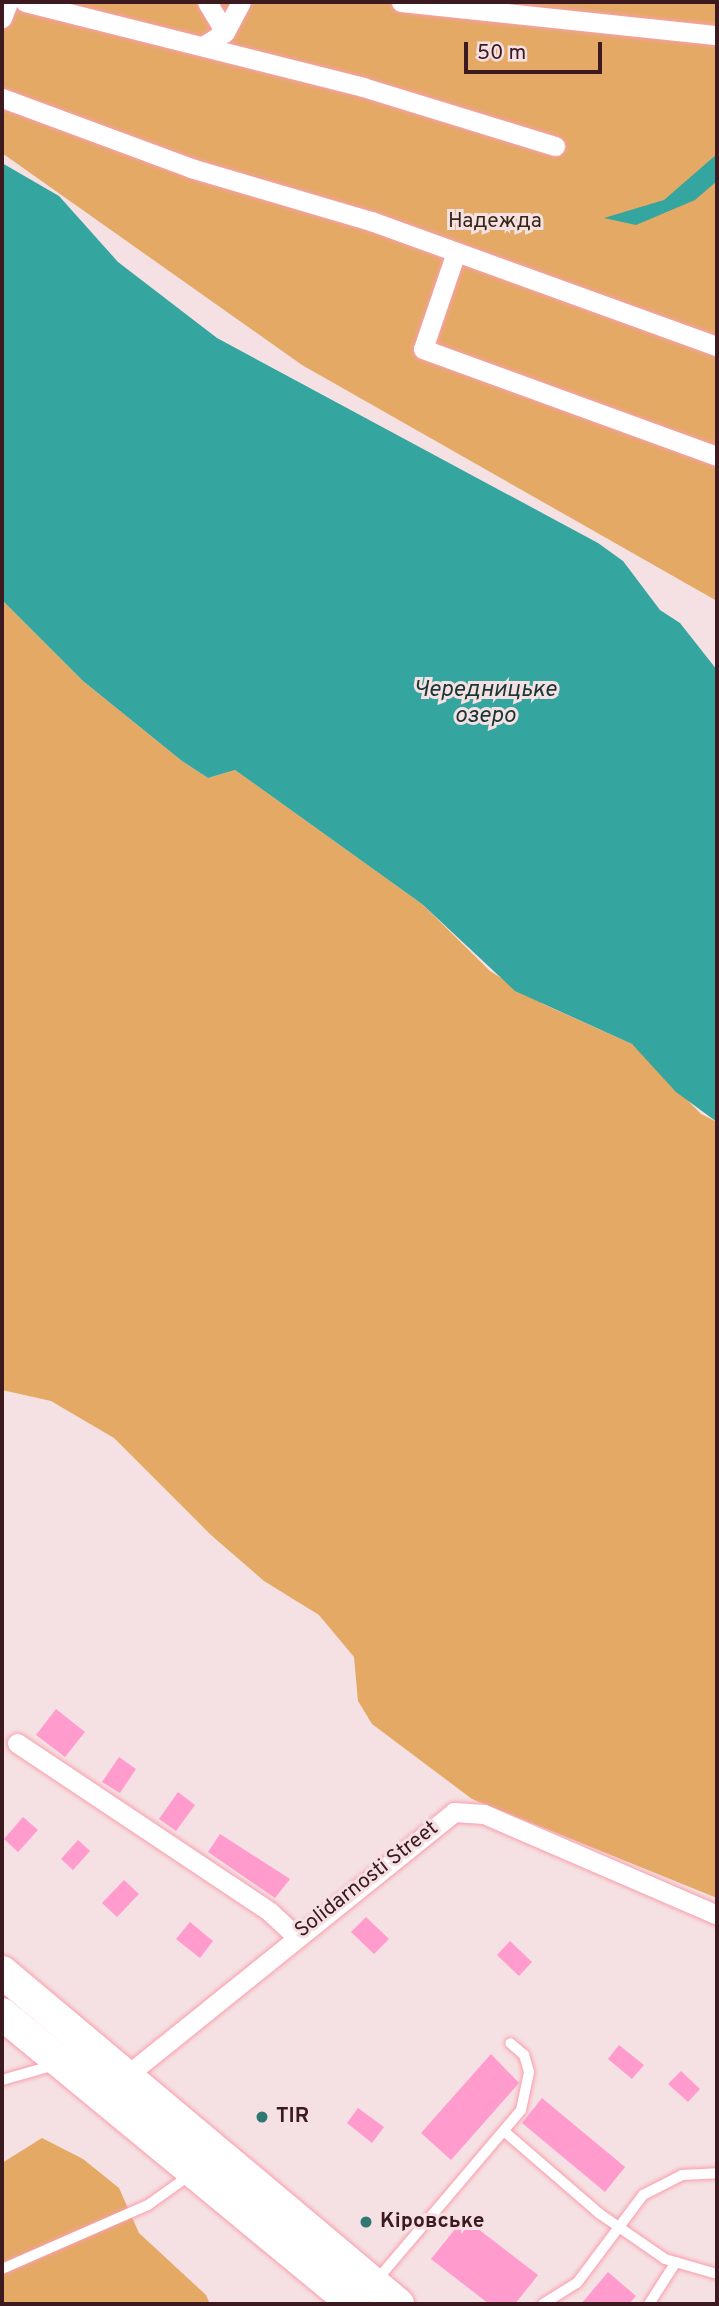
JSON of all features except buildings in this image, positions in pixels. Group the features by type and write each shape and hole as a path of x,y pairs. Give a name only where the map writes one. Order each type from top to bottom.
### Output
{"main road":[{"path":"2,1972 126,2076 363,2294"},
{"path":"2,2014 193,2173 363,2294 398,2304"}],"street":[{"path":"2,18 8,2"},
{"path":"25,2 206,44 555,146"},
{"path":"207,2 225,32"},
{"path":"206,44 225,32 241,2"},
{"path":"401,2 717,35"},
{"path":"2,98 191,168 370,220 717,346"},
{"path":"456,252 423,349 717,456"},
{"path":"17,1743 270,1912 296,1936"},
{"name":"Solidarnosti Street","path":"126,2076 296,1936 347,1902 417,1838 454,1812 468,1810 717,1915"}],"lane":[{"path":"363,2294 505,2132 527,2095 529,2072 524,2055 510,2043"},
{"path":"2,2080 60,2063"},
{"path":"505,2132 620,2228 676,2262 717,2274"},
{"path":"2,2269 148,2205 193,2173"},
{"path":"543,2304 577,2283 643,2195 682,2175 717,2173"},
{"path":"649,2304 676,2262"}],"green space":[{"name":"Надежда","path":"2,2 717,2 717,601 302,365 2,153"},
{"path":"2,600 83,681 182,761 208,778 235,770 422,904 490,971 543,1004 632,1044 701,1114 717,1122 717,1898 472,1799 372,1724 358,1701 354,1657 319,1615 264,1581 211,1535 114,1438 51,1401 2,1390"},
{"path":"42,2138 83,2159 119,2188 139,2233 206,2295 210,2304 2,2304 2,2163"}],"water":[{"path":"717,154 717,181 695,200 636,225 604,218 664,200"},
{"name":"Чередницьке озеро","path":"2,163 59,196 118,262 217,338 598,543 623,561 660,610 680,623 717,670 717,1122 676,1092 632,1044 515,991 422,904 235,770 208,778 182,761 83,681 2,600"}],"place":[{"name":"TIR","path":"262,2117"},
{"name":"Кіровське","path":"366,2222"}]}
